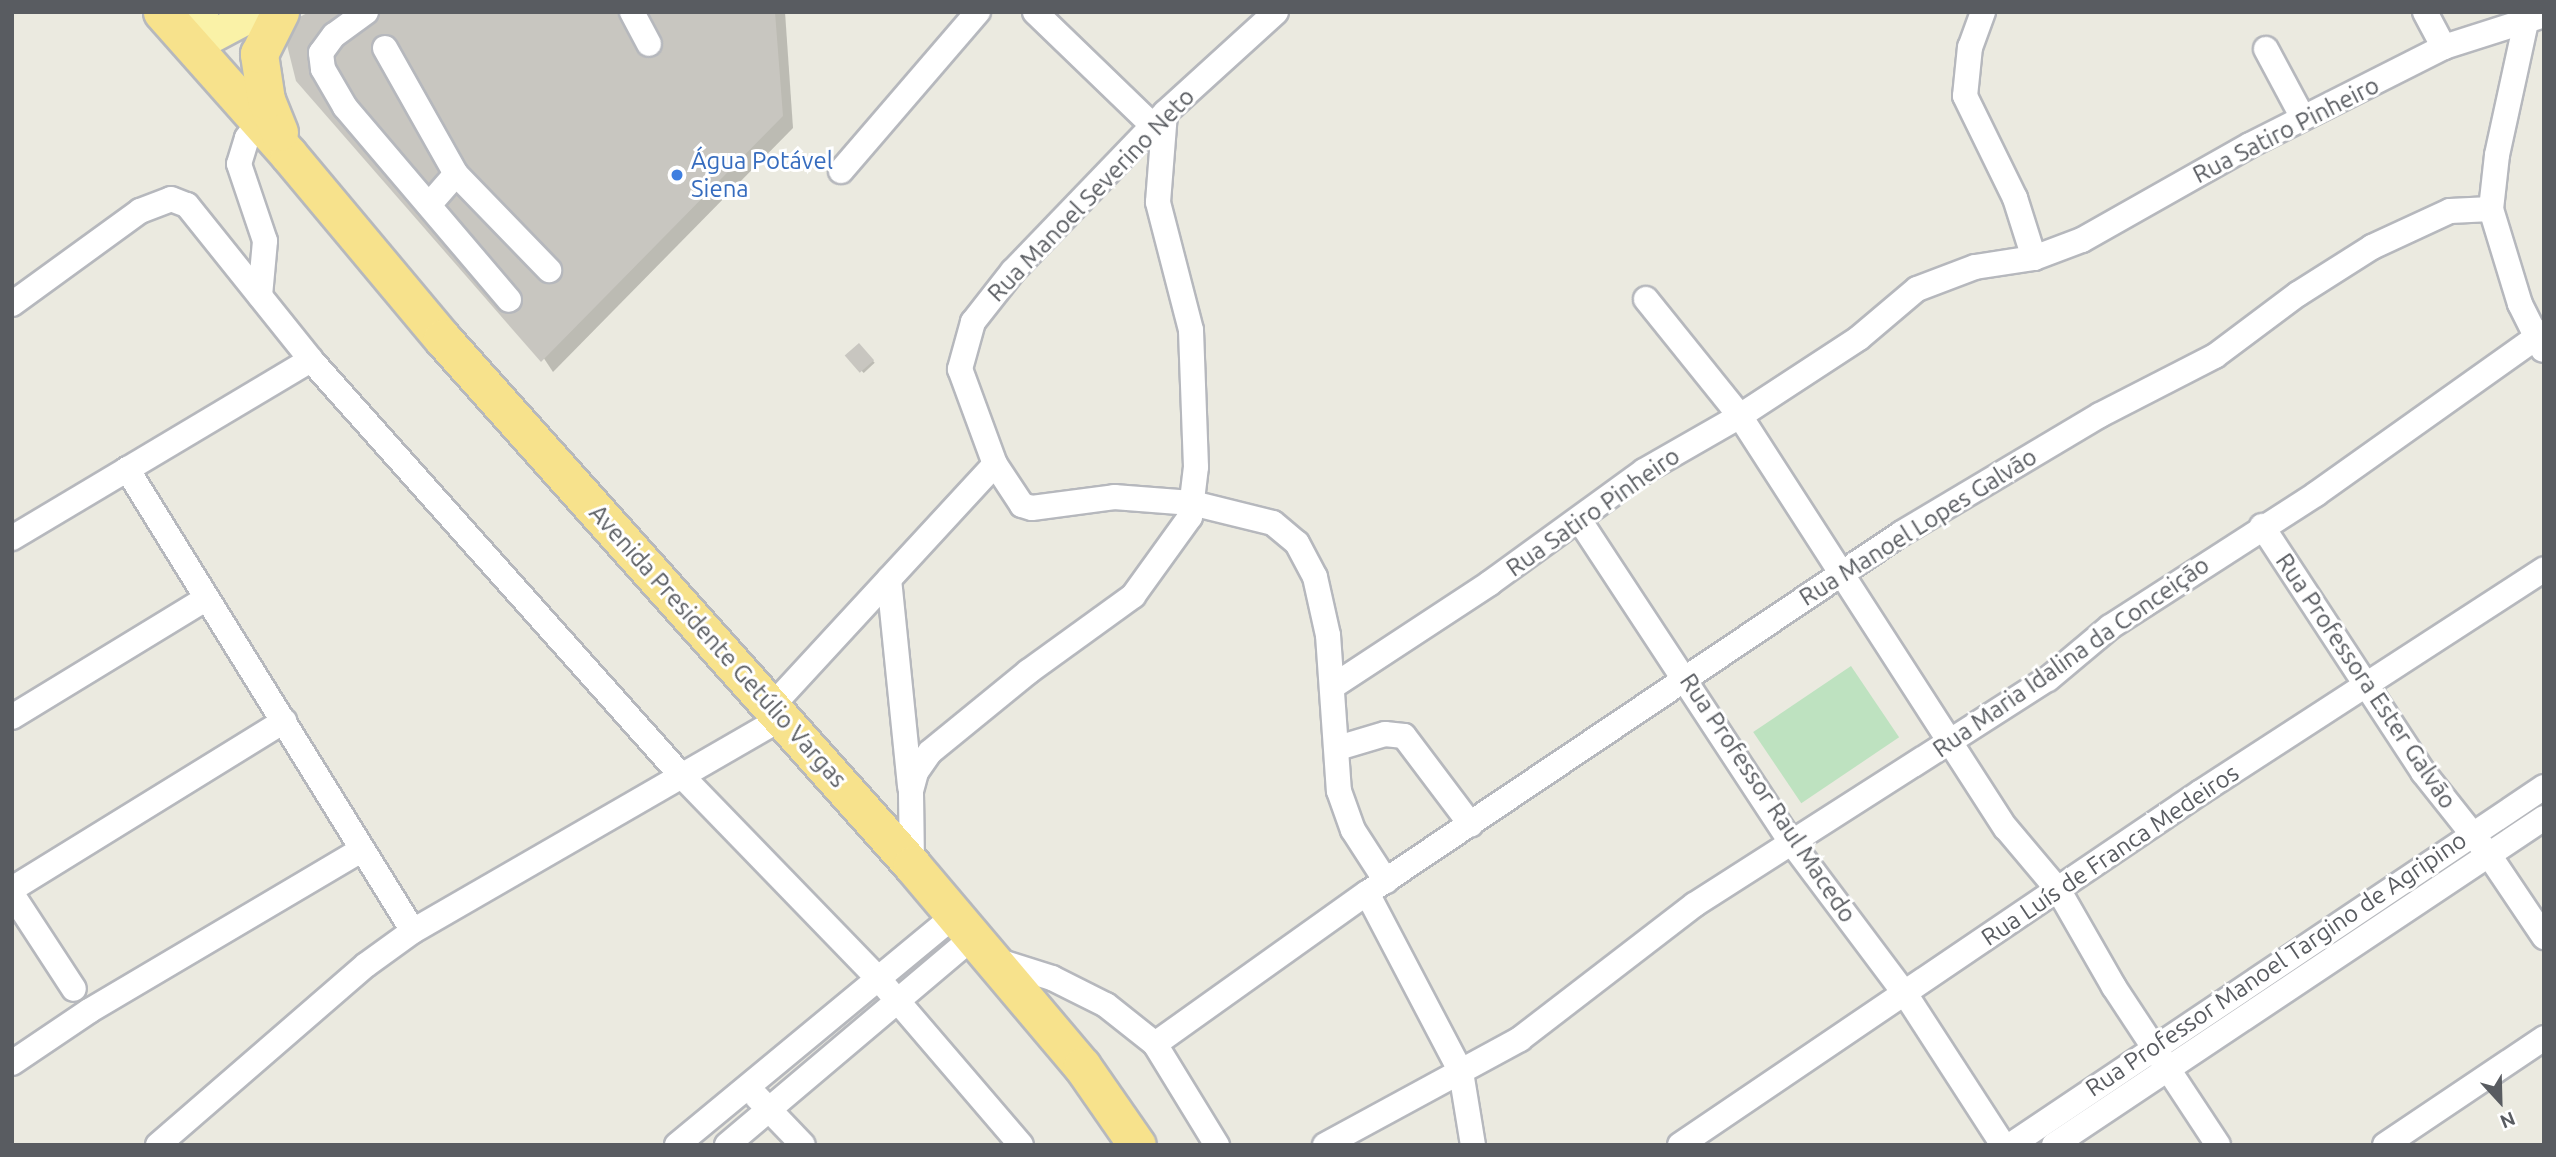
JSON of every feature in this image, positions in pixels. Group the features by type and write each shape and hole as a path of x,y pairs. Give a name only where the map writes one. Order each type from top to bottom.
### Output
{"highway":[{"path":"280,12 262,42 259,68 265,100 289,155"},
{"path":"182,24 289,155"},
{"name":"Avenida Presidente Getúlio Vargas","path":"289,155 442,338 912,864 1082,1066 1137,1145"}],"main road":[{"path":"182,24 258,12"}],"street":[{"path":"366,12 334,35 321,53 323,69 345,107 509,300"},
{"path":"632,12 649,44"},
{"path":"841,171 978,12"},
{"path":"911,791 916,772 954,730 1133,596 1179,534 1192,503 1196,467 1191,330 1157,190 1159,119 1035,12"},
{"path":"1983,12 1970,47 1965,96 2015,198 2034,258"},
{"path":"2425,12 2444,47"},
{"name":"Rua Manoel Severino Neto","path":"1268,15 1159,119 1013,271 967,333 960,369 995,464 1013,495 1032,508 1114,497 1192,503 1273,523 1297,543 1315,577 1335,685 1337,776 1345,810 1376,887 1461,1072 1473,1145"},
{"path":"2530,16 2491,209 2508,270 2541,340"},
{"name":"Rua Satiro Pinheiro","path":"1335,685 1580,521 1644,471 1740,416 1860,338 1917,289 1975,267 2034,258 2082,240 2303,118 2444,47 2530,16"},
{"path":"384,48 456,174 549,270"},
{"path":"2266,49 2303,118"},
{"path":"259,121 247,138 239,164 265,242 260,296"},
{"path":"429,205 456,174"},
{"path":"12,304 140,211 171,199 187,205 311,360 680,774 877,976 1021,1145"},
{"name":"Rua Manoel Lopes Galvão","path":"1155,1044 1376,887 1688,680 1841,573 2056,441 2215,356 2298,293 2372,247 2450,211 2491,209"},
{"path":"1646,299 1740,416 2006,828 2059,891 2114,987 2170,1067 2218,1145"},
{"name":"Rua Maria Idalina da Conceição","path":"1325,1145 1520,1039 1595,977 1791,842 2048,679 2110,627 2262,526 2316,494 2541,340"},
{"path":"12,538 311,360"},
{"path":"158,1145 366,965 413,931 680,774 778,711 889,579 995,464"},
{"path":"127,469 413,931"},
{"name":"Rua Professor Raul Macedo","path":"1580,521 1688,680 1791,842 1906,995 2003,1145"},
{"name":"Rua Professora Ester Galvão","path":"2262,526 2423,772 2488,855 2544,937"},
{"name":"Rua Luís de Franca Medeiros","path":"1680,1145 1759,1088 1906,995 2201,792 2367,687 2544,569"},
{"path":"889,579 911,791 912,864"},
{"path":"12,716 206,598"},
{"path":"74,989 12,891 284,720"},
{"path":"1338,748 1385,734 1404,736 1471,825"},
{"name":"Rua Professor Manoel Targino de Agripino","path":"2011,1145 2471,833 2544,787"},
{"name":"Rua Professor Manoel Targino de Agripino","path":"2054,1145 2544,818"},
{"path":"12,1063 89,1011 361,850"},
{"path":"727,1145 896,999 974,937"},
{"path":"677,1145 877,976 974,937 1084,994 1155,1044 1217,1145"},
{"path":"2385,1145 2544,1038"},
{"path":"747,1086 803,1145"}],"green space":[{"path":"1851,666 1899,737 1801,803 1753,732"}],"building":[{"path":"309,12 775,12 783,116 541,362 296,81 287,45 296,19"},
{"path":"859,343 874,360 860,373 845,355"}],"place":[{"name":"Água Potável Siena","path":"677,175"}]}
